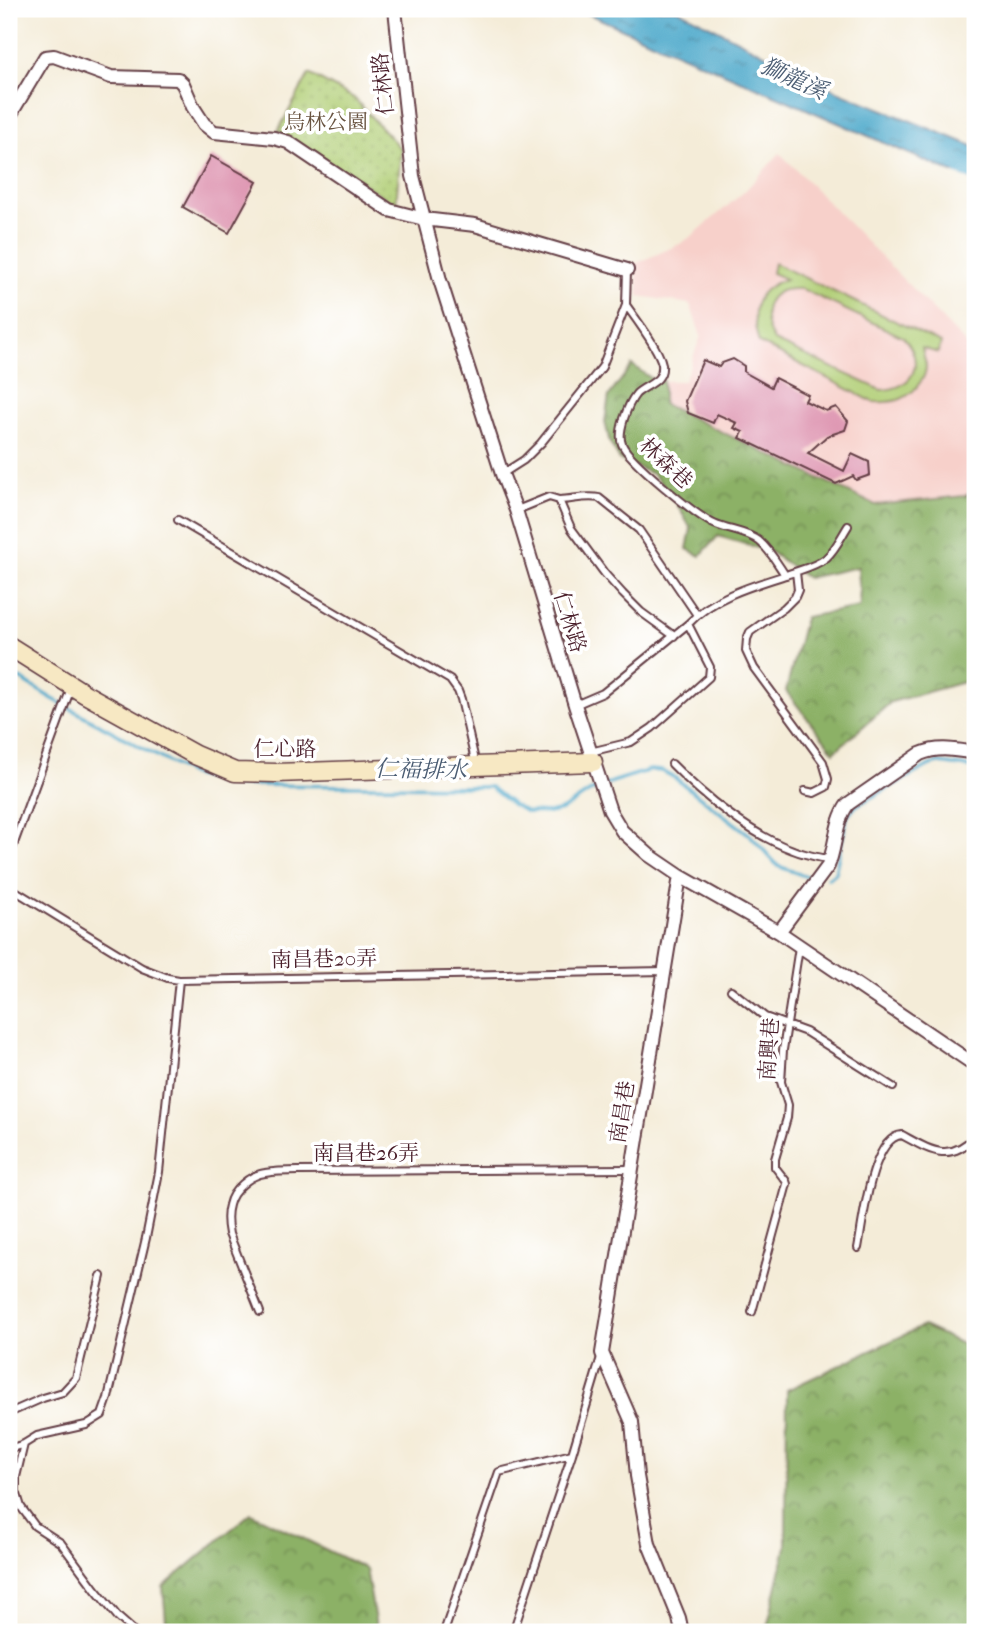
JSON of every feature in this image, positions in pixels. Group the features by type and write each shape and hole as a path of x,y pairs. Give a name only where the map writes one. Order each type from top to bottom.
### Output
{"street":[{"name":"仁林路","path":"395,9 413,176 440,280 516,510 610,811 622,831 649,855 680,876 779,932 975,1066"},
{"path":"9,117 45,57 54,56 111,77 178,79 183,83 204,124 214,132 288,142 389,210 424,219 475,225 627,270"},
{"name":"仁心路","path":"9,646 69,693 235,772 594,764"},
{"path":"779,932 828,866 842,811 848,804 920,754 942,748 975,753"},
{"name":"南昌巷","path":"602,1353 680,876"},
{"path":"602,1353 632,1422 637,1476 649,1544 679,1618 682,1632"}],"lane":[{"path":"502,474 524,460 541,443 602,367 626,304 627,270"},
{"name":"林森巷","path":"626,304 658,354 662,365 656,382 633,397 623,421 620,435 622,445 633,459 694,513 715,525 745,533 758,540 785,575"},
{"path":"516,510 549,497 559,500 599,498 639,530 696,615"},
{"path":"559,500 572,528 605,573 641,612 674,636"},
{"path":"178,520 450,680 461,699 476,766"},
{"path":"575,705 603,693 696,615 736,591 824,560 835,549 848,526"},
{"path":"796,572 798,590 795,597 750,632 746,651 754,668 823,762 828,779 826,787 814,793 805,791"},
{"path":"594,764 652,728 709,677 710,667 688,624"},
{"path":"9,857 69,693"},
{"path":"672,764 715,803 757,832 793,851 831,860"},
{"name":"南昌巷20弄","path":"9,887 142,968 168,978 665,971"},
{"name":"南興巷","path":"752,1312 787,1184 775,1167 775,1159 787,1118 788,1105 781,1082 783,1050 799,947"},
{"path":"9,1449 37,1436 86,1425 102,1415 146,1238 159,1171 179,979"},
{"path":"732,990 765,1017 806,1032 892,1087"},
{"path":"858,1248 872,1172 889,1140 902,1135 931,1151 944,1154 960,1149 975,1136"},
{"name":"南昌巷26弄","path":"260,1312 229,1234 227,1221 229,1203 237,1189 262,1173 632,1169"},
{"path":"9,1413 63,1392 76,1378 102,1276"},
{"name":"南昌巷","path":"513,1632 572,1454 602,1353"},
{"path":"24,1444 16,1477 16,1490 21,1507 35,1527 61,1543 95,1589 135,1632"},
{"path":"444,1632 499,1472 572,1454"}],"shaded area":[{"path":"780,153 975,353 975,491 965,496 875,505 663,404 663,381 684,381 701,336 690,304 639,296 635,264 692,236 744,192"}],"green space":[{"name":"烏林公園","path":"309,74 354,98 401,149 396,204 278,131"},
{"path":"774,263 941,343 938,353 922,348 925,371 912,392 895,401 873,402 759,343 755,321 756,304 766,289 786,279 772,273","holes":["802,289 903,337 914,356 915,364 909,379 902,385 881,390 774,341 766,321 770,300 782,290"]},
{"path":"632,365 655,381 663,381 663,404 875,505 965,496 975,491 975,679 891,702 834,752 786,691 805,617 860,607 858,567 807,578 769,551 718,536 700,556 687,549 691,529 672,495 653,474 620,460 610,443 605,422 609,396"},
{"path":"923,1326 975,1350 975,1632 766,1632 786,1547 787,1390"},
{"path":"251,1513 366,1569 377,1632 167,1632 163,1587"}],"water":[{"name":"獅龍溪","path":"577,9 677,9 837,91 975,147 975,180 944,169"}],"building":[{"path":"211,156 257,182 229,233 183,207"},
{"path":"733,359 744,366 744,372 771,387 775,378 808,395 805,401 826,411 836,407 848,421 845,430 827,436 808,453 844,471 852,454 869,462 870,475 856,480 853,476 836,484 740,438 743,432 734,428 737,423 717,414 713,423 688,413 685,401 703,360 719,367"}],"waterway":[{"name":"獅龍溪","path":"957,173 975,179"},
{"name":"仁福排水","path":"9,672 192,775 238,785 490,787 527,812 549,813 562,810 591,791 612,782 650,770 662,771 750,835 778,866 808,877"},
{"name":"仁福排水","path":"828,878 835,873 847,817 856,806 930,765 939,763 975,768"}]}
